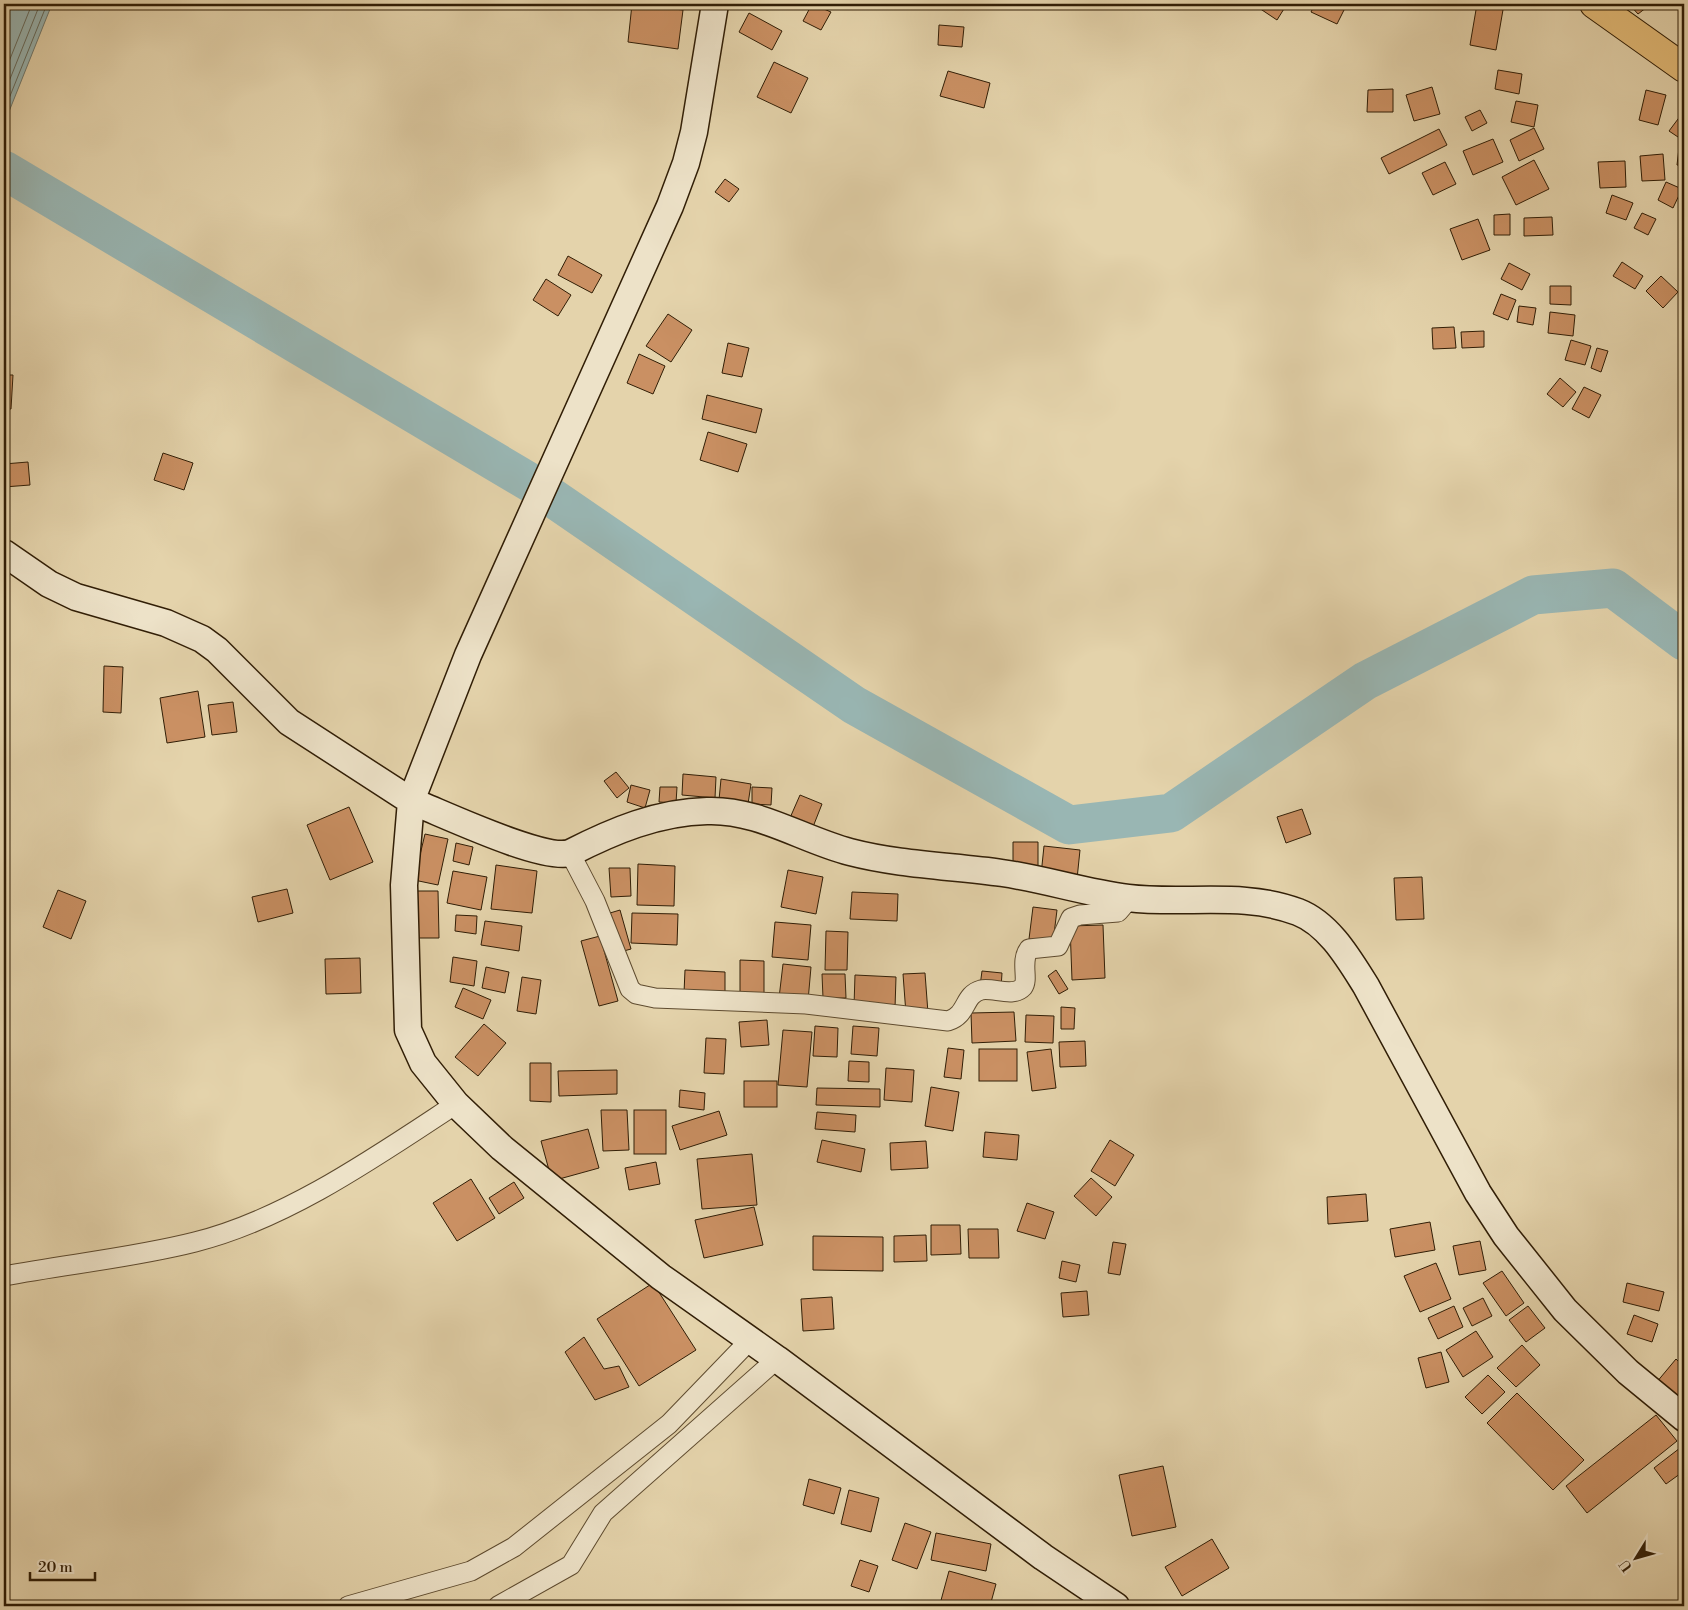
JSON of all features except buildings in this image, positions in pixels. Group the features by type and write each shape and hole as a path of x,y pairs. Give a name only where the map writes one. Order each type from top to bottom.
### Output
{"highway":[{"path":"1594,4 1684,68"}],"street":[{"path":"715,4 694,132 686,163 658,236 468,656 411,801 404,885 408,1030 423,1063 456,1104 502,1148 661,1277 777,1359 1043,1558 1116,1606"},
{"path":"4,553 48,584 76,597 166,623 202,639 217,650 289,722 411,801 540,851 557,854 570,853 649,819 677,813 709,811 757,818 850,852 928,867 1004,873 1130,898 1270,903 1311,918 1329,935 1349,959 1366,986 1478,1193 1506,1236 1565,1310 1628,1372 1684,1418"},
{"path":"570,853 595,901 630,988 636,994 655,998 806,1004 948,1021 961,1014 969,998 982,990 1010,992 1021,988 1025,983 1024,957 1028,949 1058,946 1071,918 1080,915 1118,912 1130,898"},
{"path":"4,1276 150,1252 196,1242 250,1223 355,1170 456,1104"},
{"path":"348,1606 471,1571 514,1547 669,1424 750,1340"},
{"path":"498,1606 571,1565 603,1514 777,1359"}],"water":[{"path":"4,4 52,4 4,124"}],"waterway":[{"path":"4,170 531,483 854,705 1069,825 1171,813 1365,681 1533,595 1613,588 1684,641"}]}
